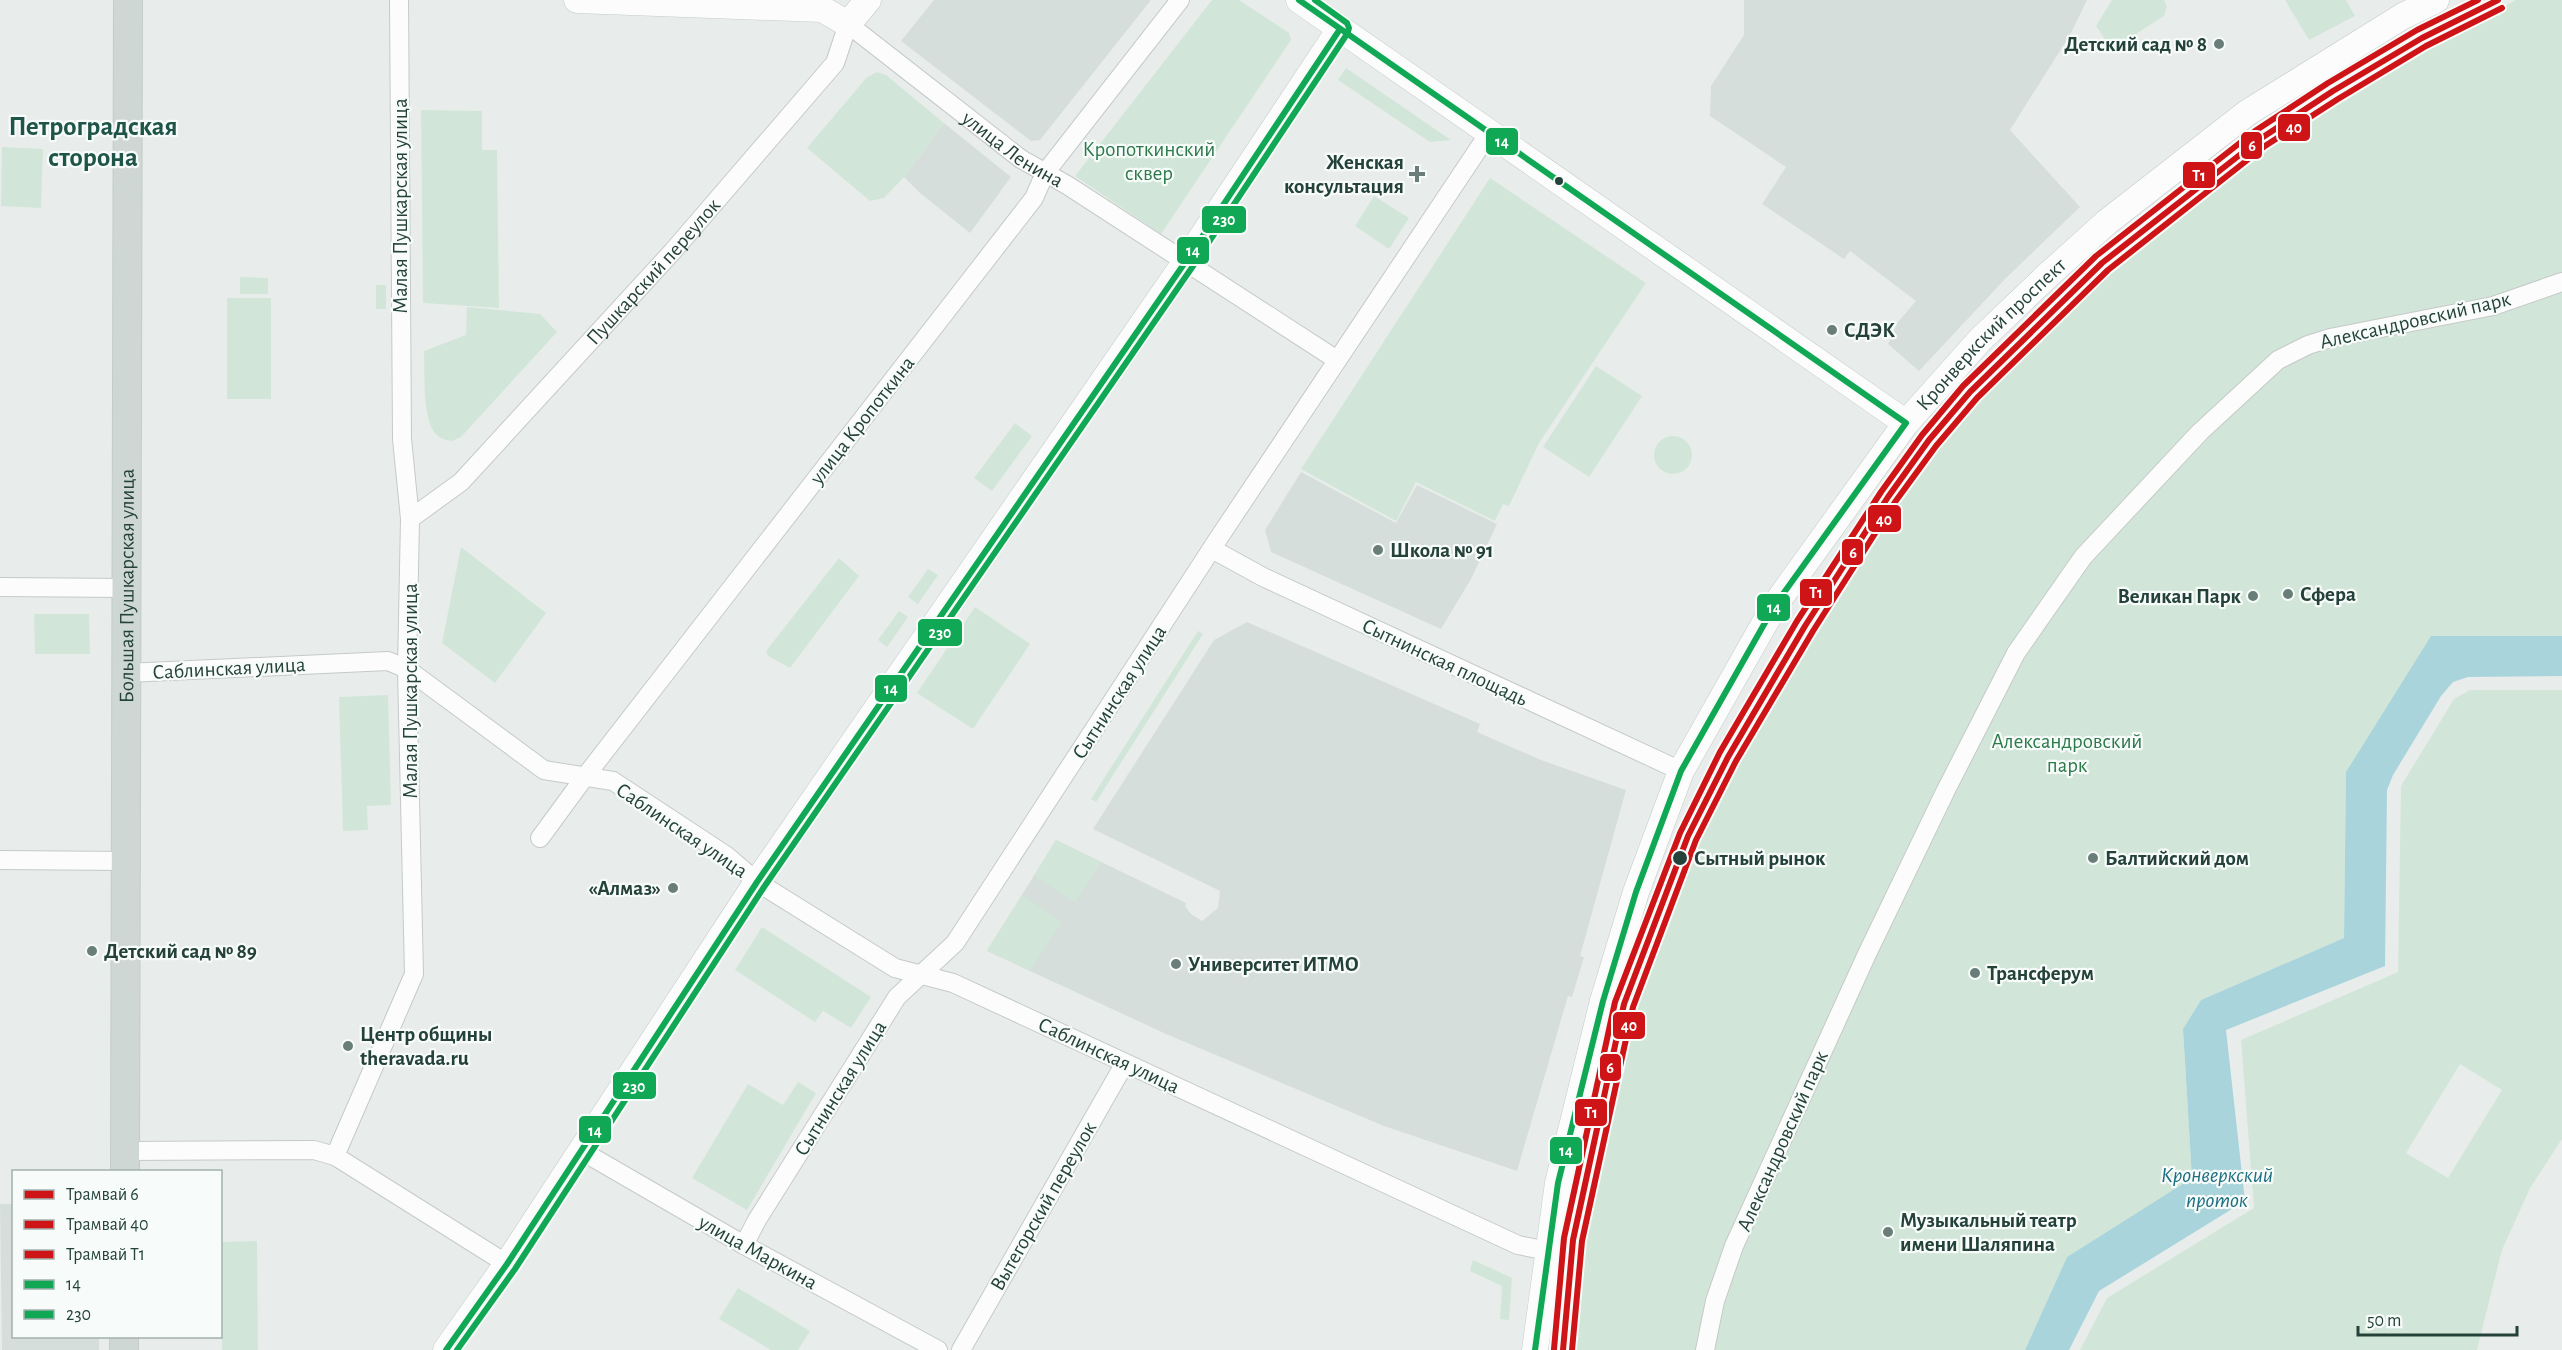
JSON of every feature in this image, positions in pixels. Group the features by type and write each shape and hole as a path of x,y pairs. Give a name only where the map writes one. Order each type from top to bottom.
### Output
{"main road":[{"name":"Большая Пушкарская улица","path":"125,1161 128,0"}],"street":[{"name":"Малая Пушкарская улица","path":"335,1156 414,974 407,669 410,519 402,439 399,0"},
{"name":"улица Ленина","path":"577,0 822,9 848,24 1021,159 1067,185 1337,360"},
{"name":"улица Ленина","path":"830,0 848,24"},
{"name":"Пушкарский переулок","path":"410,519 461,482 673,251 835,63 848,24 867,0"},
{"name":"улица Кропоткина","path":"540,838 584,778 1034,198 1045,173 1180,0"},
{"path":"1299,0 1906,423"},
{"name":"Кронверкский проспект","path":"1534,1350 1558,1183 1603,1001 1636,892 1681,771 1775,605 1906,423 1980,340 2047,276 2107,222 2247,113 2403,16 2436,0"},
{"path":"446,1350 507,1264 757,882 1186,261 1340,29"},
{"name":"Сытнинская улица","path":"744,1245 757,1220 897,997 955,944 1212,549 1489,133"},
{"name":"Александровский парк","path":"1705,1350 1715,1301 1734,1246 1867,954 2016,653 2083,556 2200,432 2278,360 2308,345 2330,338 2493,306 2562,282"},
{"name":"Сытнинская площадь","path":"1212,549 1263,577 1681,771"},
{"path":"0,586 127,588"},
{"name":"Саблинская улица","path":"126,673 388,661 407,669 544,770 612,781 727,856 757,882 895,968 953,983 1518,1245 1548,1251"},
{"path":"0,860 126,861"},
{"name":"Вытегорский переулок","path":"961,1350 1125,1063"},
{"path":"125,1161 314,1150 335,1156 507,1264"},
{"name":"улица Маркина","path":"580,1150 744,1245 938,1350"}],"shaded area":[{"path":"934,0 1151,0 1040,140 1031,141 901,41"},
{"path":"1744,0 2087,0 2070,35 2010,130 2080,207 2005,279 1919,371 1888,344 1898,322 1916,301 1850,251 1844,259 1762,204 1786,167 1710,116 1711,86 1744,35"},
{"path":"944,123 1011,177 970,233 920,193 904,177"},
{"name":"Школа № 91","path":"1301,472 1396,523 1417,485 1497,524 1471,579 1441,629 1271,552 1265,530"},
{"path":"1247,622 1480,724 1477,732 1541,760 1626,790 1580,956 1584,957 1572,997 1568,996 1517,1171 1384,1126 1166,1034 987,951 1056,840 1186,903 1185,906 1191,914 1202,921 1218,908 1220,891 1093,829 1214,640"},
{"path":"0,1204 12,1204 12,1338 99,1338 99,1350 2,1350"}],"green space":[{"name":"Кропоткинский сквер","path":"1212,0 1239,0 1289,33 1291,40 1161,234 1075,176"},
{"path":"2112,0 2164,0 2167,6 2164,16 2112,49 2096,26"},
{"path":"2285,0 2346,0 2355,16 2309,40"},
{"name":"Александровский парк","path":"2516,0 2562,0 2562,636 2431,637 2346,772 2344,938 2201,1000 2183,1029 2192,1178 2067,1257 2025,1350 1568,1350 1582,1240 1630,1011 1693,838 1739,752 1812,631 1937,440 2008,358 2106,266 2217,179 2334,97"},
{"path":"1346,68 1451,140 1430,142 1338,80"},
{"path":"877,72 886,75 944,123 904,177 884,198 870,201 807,148 867,77"},
{"path":"421,110 482,111 482,150 497,150 499,308 423,303"},
{"path":"2,147 43,149 41,208 1,206"},
{"path":"1490,178 1646,283 1539,443 1509,506 1503,504 1495,521 1416,482 1396,521 1301,469"},
{"path":"1374,196 1409,218 1389,249 1355,226"},
{"path":"240,277 268,278 268,294 240,294"},
{"path":"376,285 386,285 386,309 376,309"},
{"path":"227,298 271,298 271,399 227,399"},
{"path":"467,307 540,314 557,332 461,437 452,441 438,436 431,426 426,406 424,351 466,335"},
{"path":"1596,366 1642,396 1589,477 1543,447"},
{"path":"1015,423 1032,436 992,491 974,478"},
{"path":"1673,436 1687,441 1692,455 1687,469 1673,474 1659,469 1654,455 1659,441"},
{"path":"461,547 546,613 495,683 442,643"},
{"path":"839,558 859,576 790,668 768,656 766,651"},
{"path":"928,569 938,575 918,604 908,597"},
{"path":"975,607 1030,644 973,729 917,693"},
{"path":"899,611 908,617 887,647 878,640"},
{"path":"34,614 89,614 90,654 35,654"},
{"path":"1198,631 1203,634 1096,802 1091,799"},
{"path":"2470,690 2562,690 2562,1139 2530,1188 2502,1250 2477,1350 2080,1350 2107,1298 2254,1208 2241,1040 2398,972 2401,786 2454,699","holes":["2460,1064 2502,1090 2448,1178 2406,1153"]},
{"path":"388,695 391,805 367,806 368,830 343,831 339,697"},
{"path":"1056,840 1101,862 1075,902 1034,876"},
{"path":"1022,895 1062,922 1030,971 987,950"},
{"path":"762,927 871,997 851,1028 823,1011 815,1022 735,970"},
{"path":"798,1082 816,1093 747,1210 692,1178 748,1084 783,1105"},
{"path":"257,1241 258,1350 222,1350 222,1242"},
{"path":"1473,1260 1512,1278 1509,1320 1500,1319 1502,1286 1470,1271"},
{"path":"738,1288 810,1331 798,1350 771,1350 719,1319"}],"water":[{"name":"Кронверкский проток","path":"2431,636 2562,636 2562,676 2468,677 2453,682 2441,696 2393,775 2387,790 2385,966 2226,1030 2245,1201 2099,1291 2069,1350 2025,1350 2067,1257 2192,1178 2183,1029 2201,1000 2344,938 2346,772"}],"tram line":[{"name":"Т1","path":"1554,1349 1564,1238 1615,1002 1680,833 1720,752 1797,621 1881,492 1922,435 1963,386 2096,256 2255,131 2328,83 2417,30 2478,0"},
{"name":"6","path":"1563,1350 1573,1240 1624,1004 1688,836 1728,757 1805,626 1888,497 1929,440 1970,392 2102,263 2260,139 2333,91 2422,38 2498,0"},
{"name":"40","path":"1572,1350 1582,1241 1633,1007 1696,840 1736,761 1813,631 1895,502 1936,446 1977,398 2108,270 2265,146 2426,46 2502,8"}],"transit line":[{"name":"14","path":"1299,0 1906,423 1775,605 1681,771 1636,892 1603,1001 1558,1183 1535,1350"},
{"name":"230","path":"457,1350 515,1269 764,887 1193,266 1347,34 1349,28 1347,23 1315,0"},
{"name":"14","path":"446,1350 507,1264 757,882 1186,261 1340,29"}],"place":[{"name":"Детский сад № 8","path":"2219,44"},
{"name":"Женская консультация","path":"1417,174"},
{"name":"СДЭК","path":"1832,330"},
{"name":"Школа № 91","path":"1378,550"},
{"name":"Сфера","path":"2288,594"},
{"name":"Великан Парк","path":"2253,596"},
{"name":"Сытный рынок","path":"1680,858"},
{"name":"Балтийский дом","path":"2093,858"},
{"name":"«Алмаз»","path":"673,888"},
{"name":"Детский сад № 89","path":"92,951"},
{"name":"Университет ИТМО","path":"1176,964"},
{"name":"Трансферум","path":"1975,973"},
{"name":"Центр общины theravada.ru","path":"348,1046"},
{"name":"Музыкальный театр имени Шаляпина","path":"1888,1232"}],"district":[{"name":"Петроградская сторона","path":"93,142"}]}
